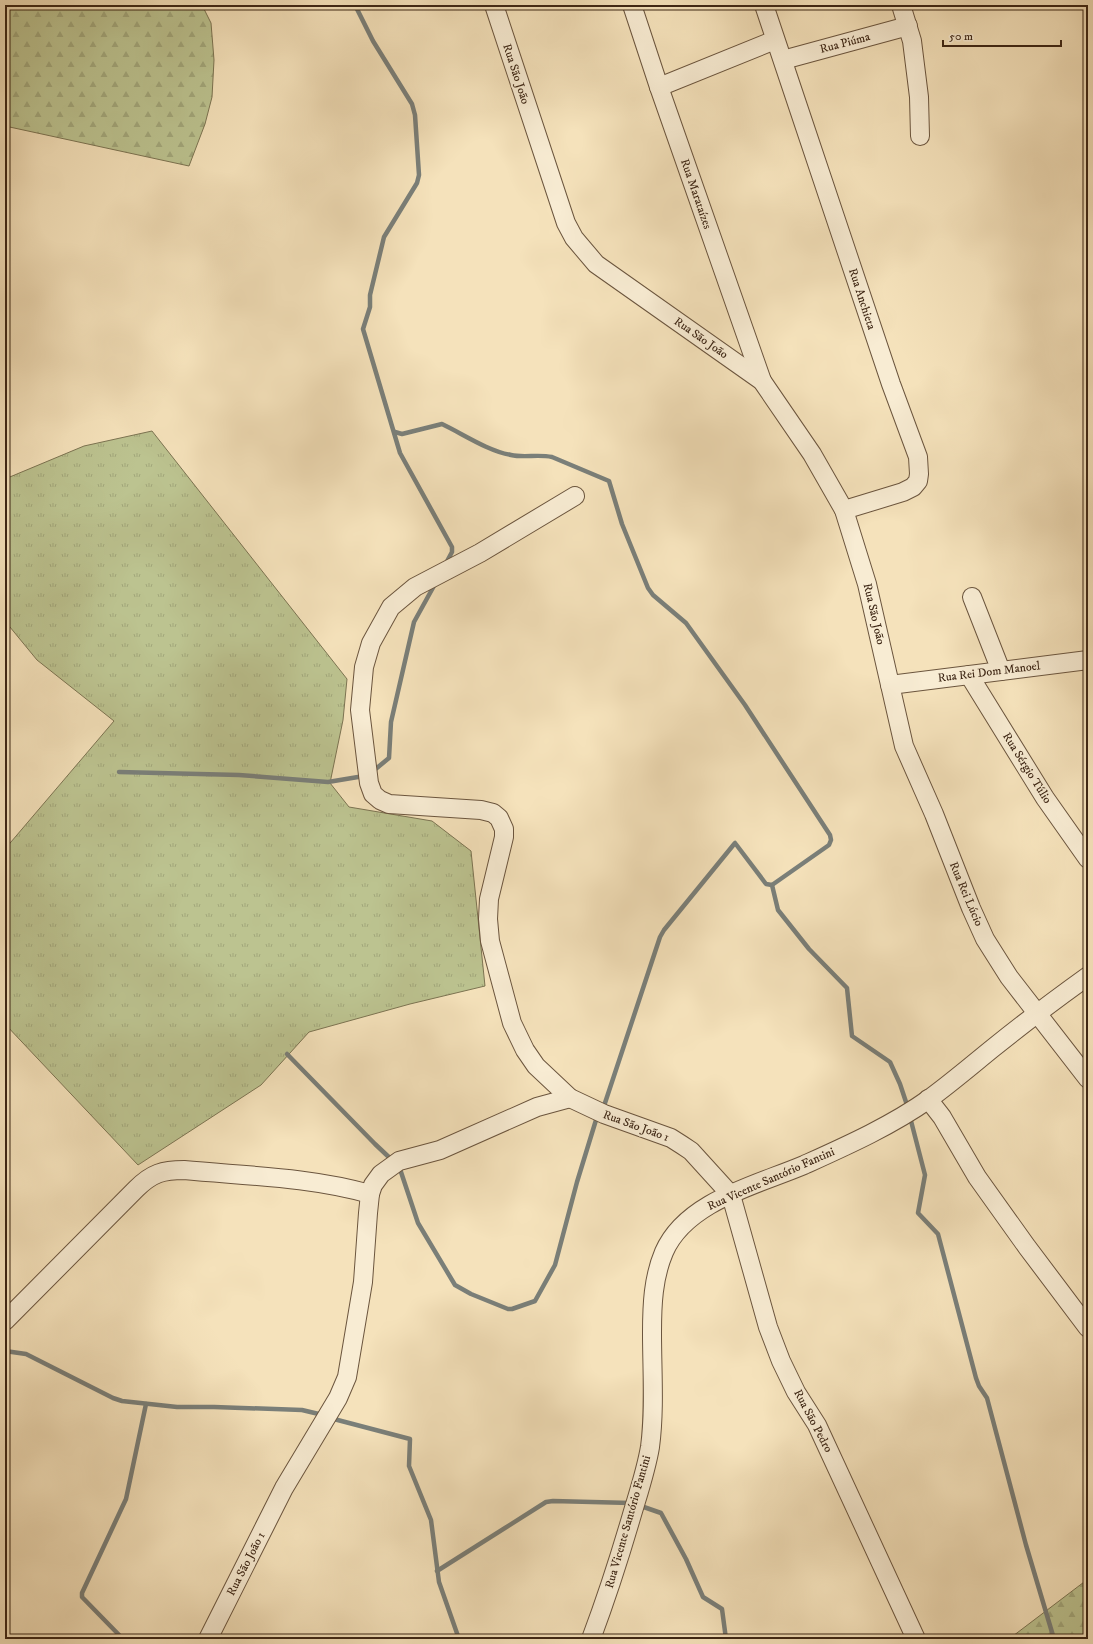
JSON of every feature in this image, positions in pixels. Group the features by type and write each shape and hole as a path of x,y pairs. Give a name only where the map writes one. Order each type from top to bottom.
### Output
{"street":[{"name":"Rua São João","path":"494,5 566,223 574,238 596,264 762,381 812,454 844,510 867,584 890,684"},
{"name":"Rua Marataízes","path":"632,5 659,87 762,381"},
{"name":"Rua Anchieta","path":"764,5 890,384 918,457 920,466 918,481 913,487 903,492 844,510"},
{"path":"901,5 912,41 919,97 920,136"},
{"name":"Rua Piúma","path":"782,60 908,26"},
{"path":"659,87 775,40"},
{"name":"Rua São João 1","path":"575,496 480,553 415,587 391,607 371,643 364,667 360,710 368,783 373,794 380,800 389,804 481,810 493,814 502,823 504,837 489,899 488,919 490,941 512,1023 525,1050 536,1066 570,1098 604,1114 671,1138 690,1151 731,1195"},
{"path":"972,597 1001,671"},
{"name":"Rua Rei Dom Manoel","path":"890,684 1088,660"},
{"name":"Rua Sérgio Túlio","path":"969,675 1045,798 1088,859"},
{"name":"Rua Rei Lúcio","path":"890,684 904,746 934,814 982,933 1009,977 1088,1079"},
{"name":"Rua Vicente Santório Fantini","path":"591,1639 615,1571 642,1483 650,1449 652,1424 653,1294 657,1273 664,1251 684,1222 702,1210 731,1195 838,1150 888,1124 928,1099 1037,1013 1088,976"},
{"path":"5,1320 136,1188 159,1172 184,1170 310,1181 348,1187 370,1194 373,1185 381,1174 399,1162 440,1150 537,1107 570,1098"},
{"path":"928,1099 942,1117 980,1182 1088,1328"},
{"name":"Rua São João 1","path":"208,1639 284,1488 338,1398 347,1377 363,1282 370,1194"},
{"name":"Rua São Pedro","path":"731,1195 768,1327 781,1360 796,1392 817,1424 916,1639"}],"green space":[{"path":"5,5 202,5 211,23 214,60 212,97 205,124 189,166 5,126"},
{"path":"152,431 347,679 343,720 330,783 349,807 432,821 471,851 485,986 410,1004 309,1032 261,1085 138,1165 5,1024 5,849 114,721 37,660 5,621 5,479 84,446"},
{"path":"1088,1579 1088,1639 1009,1639"}],"waterway":[{"path":"355,5 373,41 412,104 415,115 419,175 417,183 384,237 370,295 370,307 363,329 400,453 452,547 452,552 445,565"},
{"path":"395,432 402,434 442,424 493,450 516,456 552,457 609,481 622,524 648,588 653,595 686,623 745,705 830,835 831,840 829,845 772,885 766,884 735,843 664,930 660,937 603,1109"},
{"path":"372,772 389,758 391,722 414,622 435,584"},
{"path":"119,772 239,775 328,782 364,776"},
{"path":"772,885 778,910 809,949 847,988 852,1036 890,1062 900,1084 908,1108"},
{"path":"287,1054 393,1161"},
{"path":"399,1166 418,1223 455,1285 471,1294 508,1309 512,1309 535,1301 555,1265 577,1182 596,1120 599,1115"},
{"path":"910,1117 925,1175 918,1213 938,1234 976,1378 979,1386 987,1398 1026,1545 1054,1639"},
{"path":"5,1351 26,1354 113,1398 122,1401 177,1407 302,1410 323,1415"},
{"path":"123,1639 82,1597 82,1593 126,1499 146,1404"},
{"path":"330,1418 410,1439 409,1466 431,1520 439,1582 459,1639"},
{"path":"437,1571 546,1502 631,1503"},
{"path":"638,1505 661,1513 686,1559 703,1597 722,1609 726,1639"}]}
